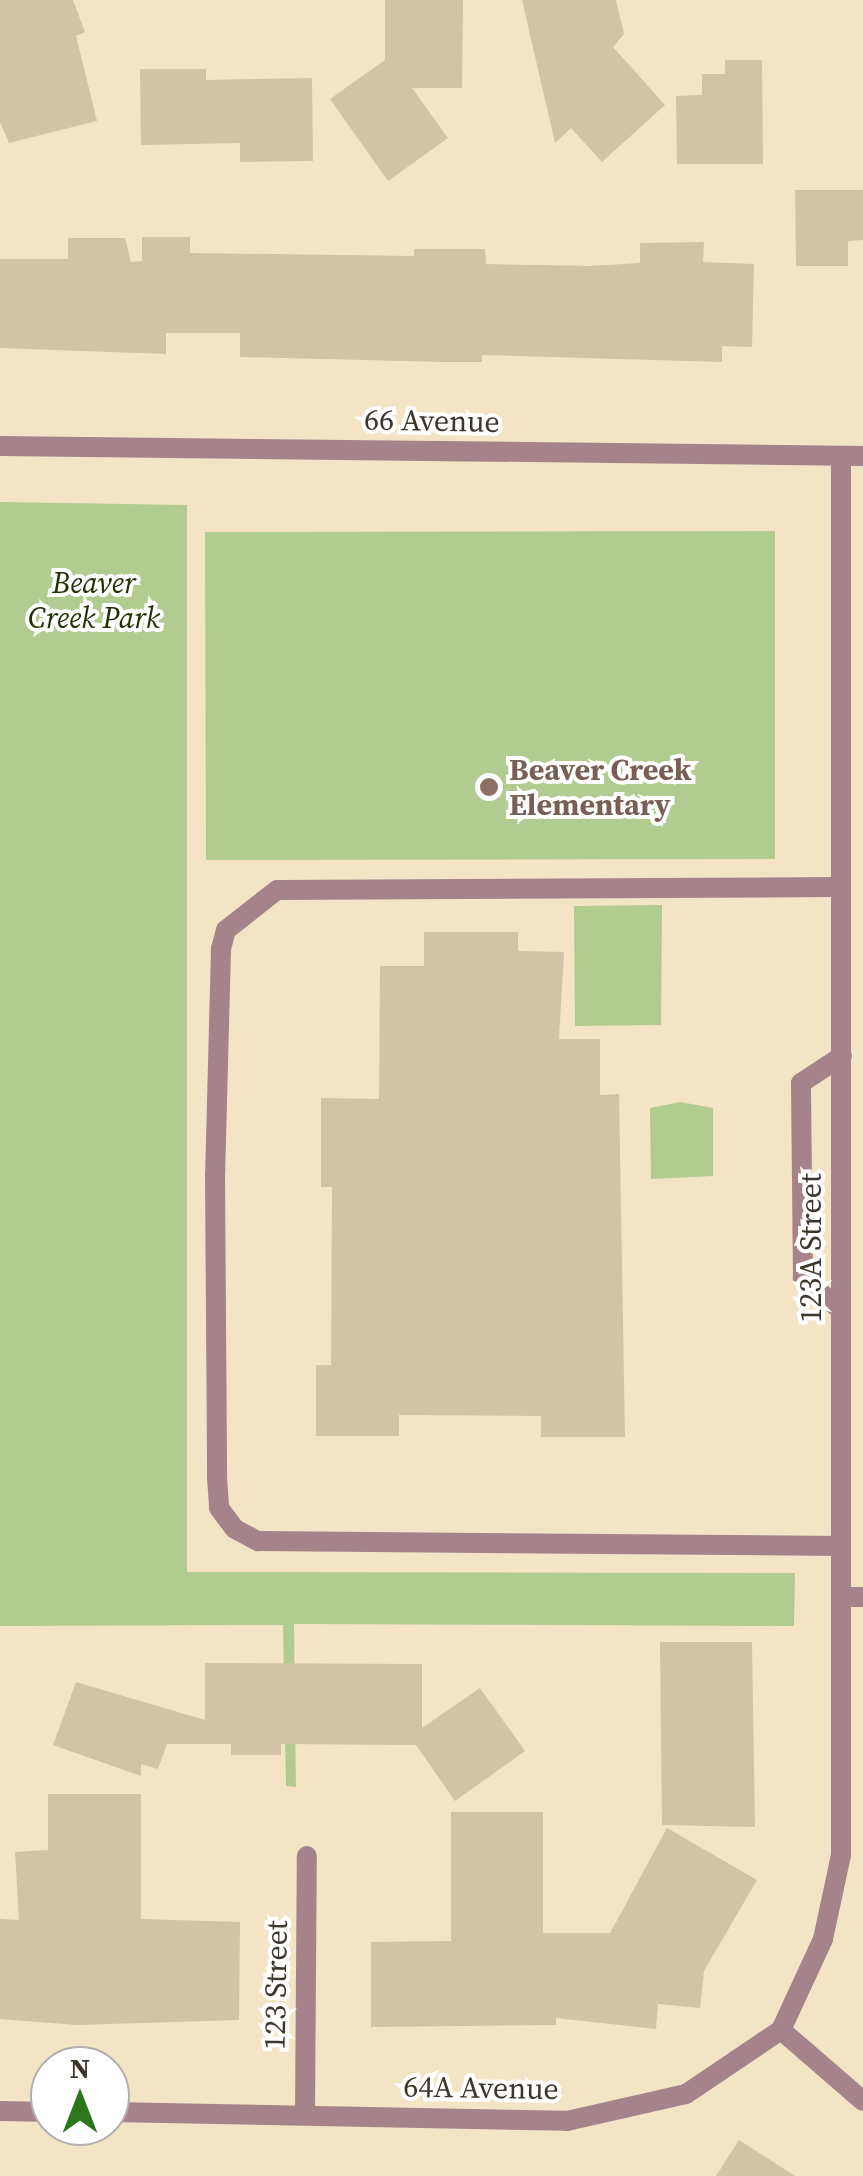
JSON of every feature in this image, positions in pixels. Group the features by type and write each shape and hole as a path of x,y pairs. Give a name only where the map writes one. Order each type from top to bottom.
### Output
{"street":[{"name":"66 Avenue","path":"0,446 863,456"},
{"name":"123A Street","path":"781,2030 823,1938 841,1855 852,1597 841,1546 841,456"},
{"path":"841,887 278,890 226,930 221,950 215,1193 219,1508 235,1529 258,1542 841,1546"},
{"path":"841,1310 802,1278 802,1083 842,1056"},
{"name":"123 Street","path":"305,2114 308,1856"},
{"path":"781,2030 863,2101"},
{"name":"64A Avenue","path":"130,2112 567,2122 686,2094 781,2030"},
{"path":"0,2111 30,2112"}],"green space":[{"name":"Beaver Creek Park","path":"0,502 187,505 187,1572 795,1573 794,1626 294,1624 296,1787 286,1786 283,1625 0,1626"},
{"path":"775,531 775,859 206,860 205,532"},
{"path":"662,905 661,1025 575,1026 574,906"},
{"path":"680,1102 713,1108 713,1176 651,1179 650,1108"}],"building":[{"path":"0,0 73,0 85,32 76,36 97,121 9,143 0,122"},
{"path":"385,0 463,0 462,88 412,88 448,138 388,181 330,99 385,60"},
{"path":"522,0 616,0 624,34 613,47 665,105 602,162 571,128 555,143"},
{"path":"725,60 762,60 763,164 677,164 676,96 702,95 702,74 725,74"},
{"path":"140,69 206,69 206,80 312,78 313,161 240,162 240,143 141,145"},
{"path":"795,190 863,190 863,240 848,241 848,266 796,266"},
{"path":"142,237 190,237 190,253 414,256 414,249 485,249 486,264 590,266 640,263 640,243 704,242 703,262 754,264 752,347 722,346 722,362 482,355 482,362 240,357 240,333 166,333 166,354 0,348 0,259 68,259 68,238 125,238 131,262 142,261"},
{"path":"424,932 518,932 518,951 564,952 559,1039 600,1039 600,1095 619,1094 625,1437 541,1437 541,1416 399,1415 399,1436 316,1436 316,1365 331,1365 332,1187 321,1187 321,1098 379,1099 380,966 424,966"},
{"path":"660,1642 752,1642 755,1827 662,1825"},
{"path":"205,1663 422,1664 422,1728 480,1688 525,1751 455,1801 416,1745 281,1744 281,1755 231,1755 231,1744 167,1744 158,1769 141,1764 141,1776 53,1745 76,1682 205,1720"},
{"path":"48,1794 141,1794 141,1919 240,1922 239,2020 77,2025 0,2019 0,1919 19,1920 15,1852 48,1850"},
{"path":"451,1812 543,1812 543,1933 610,1933 667,1828 757,1880 704,1971 700,2008 658,2004 656,2029 556,2018 556,2025 371,2027 371,1942 451,1941"},
{"path":"739,2140 795,2176 716,2176"}],"place":[{"name":"Beaver Creek Elementary","path":"489,787"}]}
